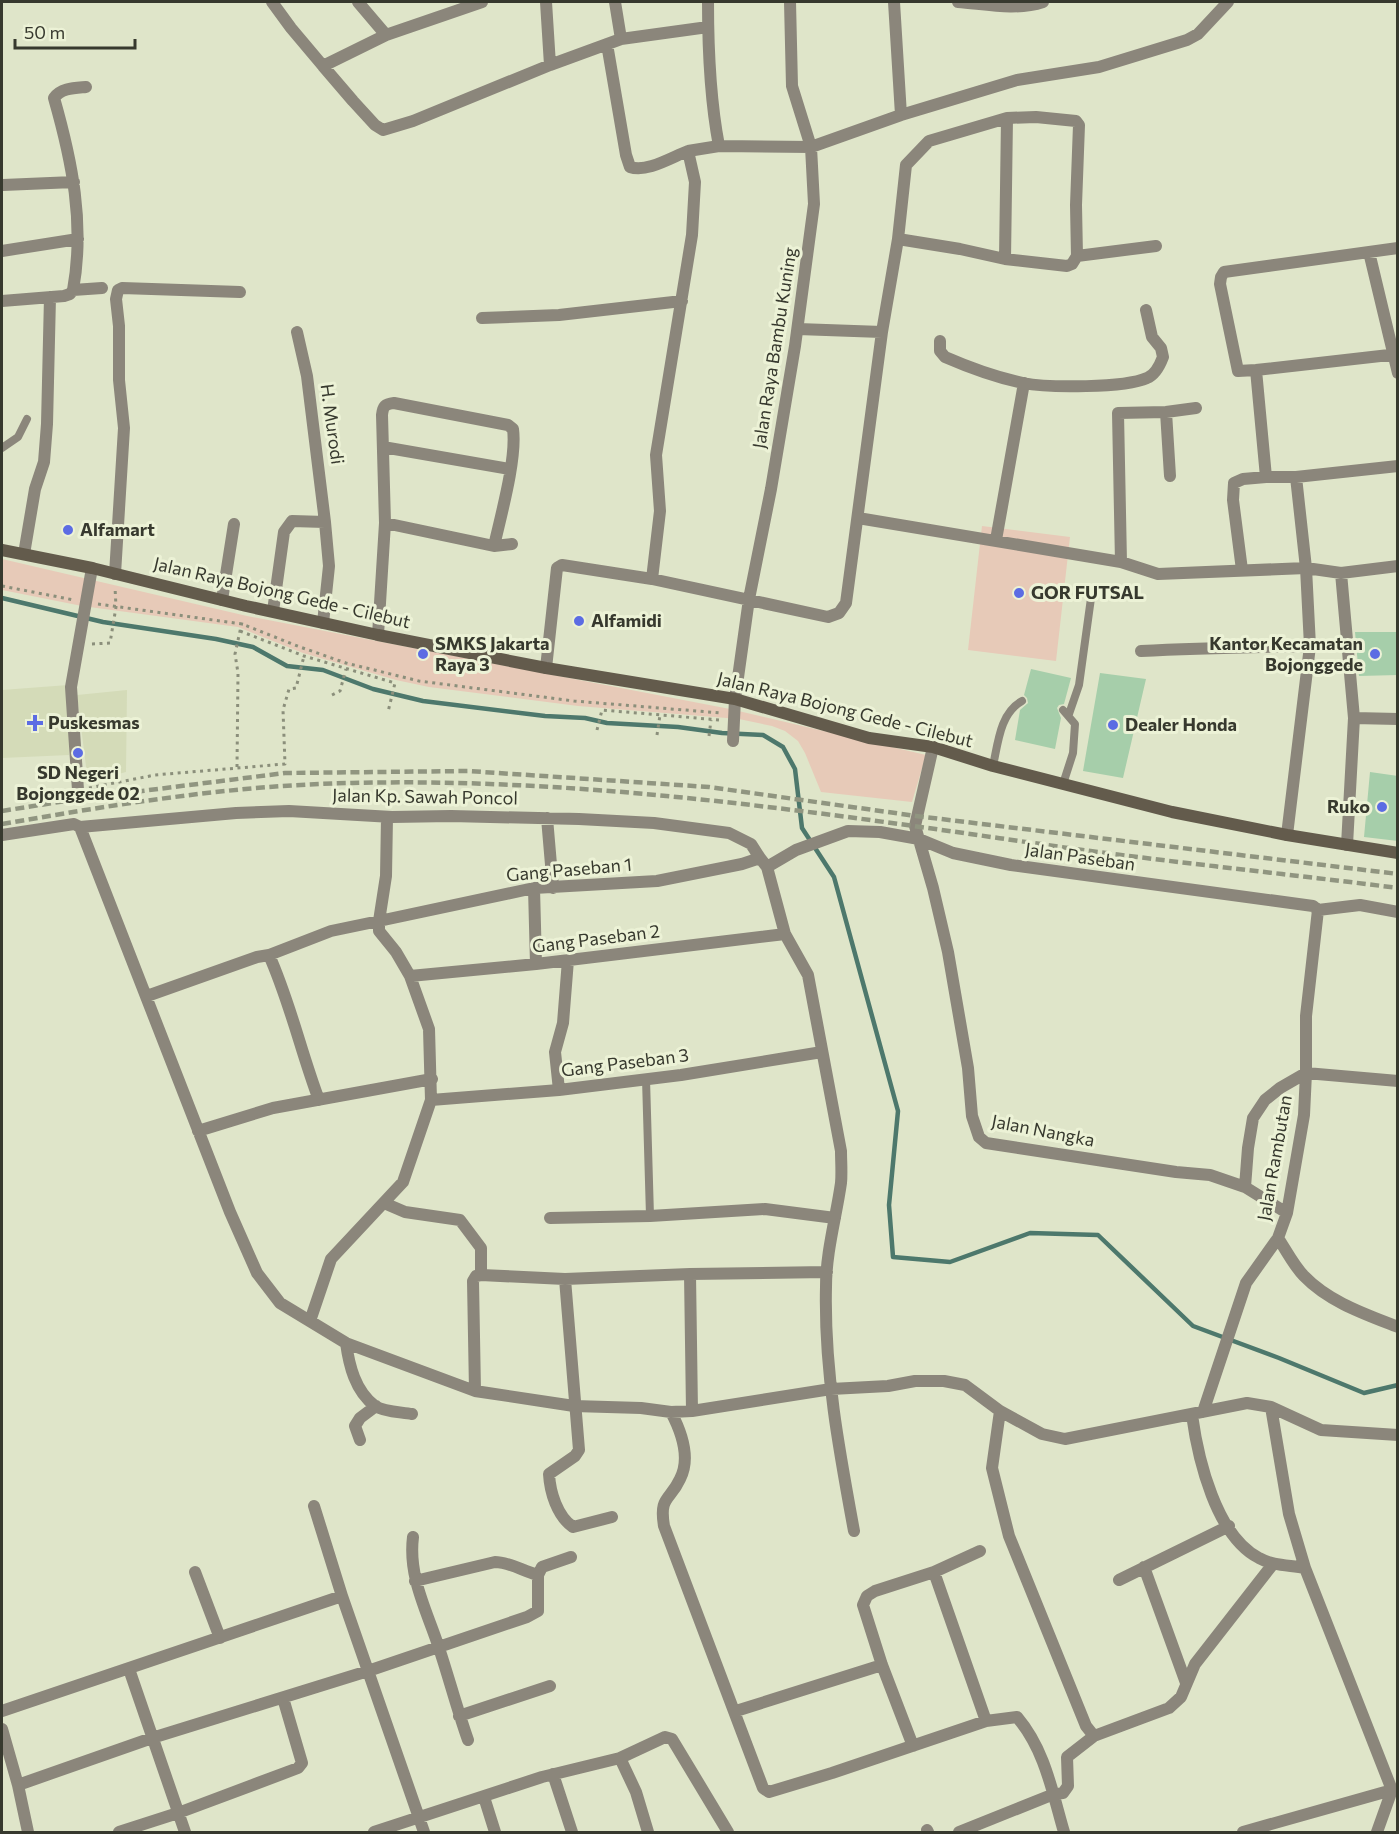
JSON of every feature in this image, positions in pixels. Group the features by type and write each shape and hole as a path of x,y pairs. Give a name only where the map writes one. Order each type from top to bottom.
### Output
{"main road":[{"name":"Jalan Raya Bojong Gede - Cilebut","path":"2,550 92,568 378,635 546,668 735,699 869,738 933,747 993,766 1172,812 1287,835 1398,852"}],"street":[{"path":"272,2 353,101 383,130 413,121 550,64 621,39 708,27"},
{"path":"358,2 386,35"},
{"path":"323,66 386,35 482,2"},
{"path":"546,2 550,64"},
{"path":"615,2 621,39"},
{"path":"708,2 715,126 719,146"},
{"name":"Jalan Raya Bambu Kuning","path":"733,741 735,699 749,599 771,489 798,329 814,204 811,147 792,86 790,2"},
{"path":"894,2 901,115"},
{"path":"958,2 1008,6 1034,5 1043,2"},
{"path":"607,44 626,154 630,167 637,169 689,157 719,146 811,147 901,115 1017,80 1099,67 1187,40 1198,34 1228,2"},
{"path":"2,301 64,296 73,290 78,239 77,202 71,158 54,98 58,93 68,89 86,87"},
{"path":"546,668 557,568 561,565 652,579 828,617 839,614 846,603 882,332 898,239 906,165 912,156 929,141 1007,117 1076,121 1079,125 1077,256 1072,264 1066,266 1005,259 898,239"},
{"path":"1005,259 1007,117"},
{"path":"652,579 660,511 656,455 692,235 695,182 689,157"},
{"path":"3,185 74,182"},
{"path":"2,251 78,239"},
{"path":"1077,256 1156,246"},
{"path":"1395,354 1238,371 1220,284 1224,272 1398,248"},
{"path":"1369,252 1398,373"},
{"path":"73,290 102,288"},
{"path":"115,574 124,428 119,380 119,326 116,299 118,290 122,288 166,288 240,292"},
{"path":"24,554 35,489 44,462 50,297"},
{"path":"482,318 560,315 682,301"},
{"path":"940,341 940,351 945,357 1024,383 1066,386 1116,384 1148,378 1159,367 1163,357 1161,348 1152,337 1146,310"},
{"path":"798,329 882,332"},
{"name":"H. Murodi","path":"297,332 307,376 329,566 323,623"},
{"path":"1256,370 1266,477"},
{"path":"996,540 1024,383"},
{"path":"378,635 386,523 383,408 386,404 394,403 508,425 513,429 510,469 494,546"},
{"path":"1121,562 1118,413 1166,412 1196,408"},
{"path":"1166,412 1170,476"},
{"path":"383,447 510,469"},
{"path":"1242,570 1233,500 1234,483 1244,479 1296,477 1398,466"},
{"path":"1287,835 1310,646 1306,568 1296,477"},
{"path":"858,518 1121,562 1158,574 1306,568 1341,573 1398,566"},
{"path":"273,611 284,532 287,526 292,521 325,522"},
{"path":"386,523 494,546 512,544"},
{"path":"222,600 234,524"},
{"path":"78,790 70,687 92,568"},
{"path":"1341,573 1354,718 1347,845"},
{"path":"1141,651 1215,647 1240,649 1310,646"},
{"path":"1354,718 1398,719"},
{"name":"Jalan Nangka","path":"933,747 915,825 948,952 968,1068 972,1116 979,1137 986,1143 1176,1172 1210,1175 1245,1187 1287,1213"},
{"name":"Jalan Kp. Sawah Poncol","path":"2,835 74,824 80,827 236,813 289,811 387,817 547,818 654,823 729,833 751,844 763,863"},
{"path":"310,1321 331,1259 403,1182 431,1100 429,1029 410,976 396,952 379,931 386,876 387,817"},
{"path":"547,818 553,888"},
{"path":"80,827 198,1131 257,1273 280,1304 346,1343 475,1391 574,1406 641,1408 671,1412 692,1411 831,1389 888,1386 915,1381 944,1381 965,1385 1000,1411 1042,1434 1065,1439 1247,1404 1271,1407 1321,1430 1398,1435"},
{"name":"Jalan Paseban","path":"763,863 848,831 880,832 919,838 953,854 1011,866 1313,906 1318,909 1360,905 1398,912"},
{"path":"763,863 785,934 808,975 841,1151 841,1180 827,1272 826,1343 840,1453 854,1531"},
{"name":"Gang Paseban 1","path":"147,996 257,957 269,955 331,931 534,888 657,880 742,864 763,863"},
{"path":"534,888 536,964"},
{"name":"Jalan Rambutan","path":"1197,1414 1224,1350 1246,1283 1278,1238 1287,1213 1304,1115 1306,1016 1318,909"},
{"name":"Gang Paseban 2","path":"410,976 536,964 785,934"},
{"path":"269,955 287,1001 319,1100"},
{"path":"559,1090 555,1052 563,1023 568,960"},
{"name":"Gang Paseban 3","path":"431,1100 559,1090 681,1075 822,1052"},
{"path":"1245,1187 1253,1118 1265,1100 1306,1073"},
{"name":"Jalan Rambutan","path":"1306,1073 1398,1081"},
{"path":"198,1131 273,1108 432,1079"},
{"path":"384,1203 405,1212 460,1220 482,1248 481,1275"},
{"path":"550,1218 650,1216 765,1209 835,1218"},
{"path":"1278,1238 1303,1276 1331,1298 1358,1312 1398,1327"},
{"path":"475,1391 473,1281 476,1276 565,1279 827,1272"},
{"path":"690,1274 692,1411"},
{"path":"565,1279 579,1450 575,1456 549,1474 549,1487 567,1523 573,1527 612,1516"},
{"path":"346,1343 348,1364 357,1384 376,1406 412,1414"},
{"path":"360,1440 355,1426 356,1422 376,1406"},
{"path":"1271,1407 1289,1514 1305,1568 1395,1790 1377,1833"},
{"path":"1000,1411 992,1468 1009,1536 1086,1726 1094,1736"},
{"path":"671,1412 683,1443 684,1463 681,1479 663,1504 664,1526 764,1788 770,1792 986,1721 1012,1716 1019,1719 1044,1761 1064,1833"},
{"path":"1197,1414 1197,1449 1209,1490 1241,1544 1257,1557 1273,1564 1305,1568"},
{"path":"314,1506 342,1596 424,1833"},
{"path":"1119,1580 1229,1526"},
{"path":"413,1537 411,1554 415,1581 468,1740"},
{"path":"913,1746 882,1665 863,1605 867,1596 875,1591 934,1572 980,1551"},
{"path":"18,1785 152,1738 368,1671 538,1611 538,1575 542,1567 571,1557"},
{"path":"415,1581 495,1562 505,1562 538,1575"},
{"path":"958,1833 1054,1794 1063,1793 1068,1786 1066,1757 1094,1736 1169,1708 1181,1696 1195,1664 1273,1564"},
{"path":"1144,1567 1186,1683"},
{"path":"195,1572 220,1638"},
{"path":"934,1572 986,1721"},
{"path":"2,1711 342,1596"},
{"path":"735,1711 882,1665"},
{"path":"129,1669 185,1833"},
{"path":"459,1716 550,1686"},
{"path":"118,1833 298,1768 302,1763 283,1698"},
{"path":"2,1729 18,1785 28,1833"},
{"path":"374,1833 553,1774 620,1758 665,1737 672,1739 728,1833"},
{"path":"620,1758 636,1792 648,1833"},
{"path":"553,1774 572,1833"},
{"path":"1243,1833 1395,1790"},
{"path":"484,1797 495,1833"}],"lane":[{"path":"2,448 18,437 27,419"},
{"path":"1063,784 1073,753 1076,724 1066,712 1079,685 1092,591"},
{"path":"993,766 1005,720 1012,707 1022,701"},
{"path":"646,1079 650,1216"}],"path":[{"path":"112,638 116,607 115,574"},
{"path":"2,586 86,605 242,624 346,663 419,681 734,720"},
{"path":"237,767 238,673 235,654 240,632 304,656 395,684 388,712"},
{"path":"78,790 155,775 285,764 284,710 289,689 296,688 299,680 304,656"},
{"path":"332,695 340,691 346,669"},
{"path":"597,730 602,710 734,720"},
{"path":"657,735 660,715"},
{"path":"709,736 711,719"}],"shaded area":[{"name":"GOR FUTSAL","path":"982,526 1070,537 1056,661 968,650"},
{"path":"2,559 247,616 730,709 926,755 912,802 821,792 798,741 785,731 772,726 739,719 578,706 429,687 396,680 303,653 238,627 82,606 2,590"},
{"name":"Puskesmas","path":"68,685 69,755 2,758 2,690"},
{"path":"127,690 126,772 88,782 77,695"}],"building":[{"name":"Kantor Kecamatan Bojonggede","path":"1355,632 1398,632 1398,675 1359,676"},
{"path":"1031,669 1071,678 1064,704 1057,708 1061,718 1055,749 1015,740 1020,710 1028,703 1024,695"},
{"name":"Dealer Honda","path":"1100,673 1146,679 1123,778 1083,771"},
{"name":"Ruko","path":"1370,772 1398,776 1398,841 1364,837"}],"waterway":[{"path":"2,598 103,622 216,639 253,647 287,666 323,670 373,689 423,701 545,716 585,718 607,723 763,735 783,747 795,769 802,828 834,877 898,1111 889,1205 893,1257 950,1262 1030,1233 1098,1235 1193,1326 1364,1393 1398,1385"}],"railway":[{"path":"2,811 285,773 468,771 709,787 916,816 1398,874"},
{"path":"2,824 133,803 264,787 352,783 532,786 711,800 1109,853 1398,888"}],"place":[{"name":"Alfamart","path":"68,530"},
{"name":"GOR FUTSAL","path":"1019,593"},
{"name":"Alfamidi","path":"579,621"},
{"name":"SMKS Jakarta Raya 3","path":"423,654"},
{"name":"Kantor Kecamatan Bojonggede","path":"1375,654"},
{"name":"Puskesmas","path":"35,723"},
{"name":"Dealer Honda","path":"1113,725"},
{"name":"SD Negeri Bojonggede 02","path":"78,753"},
{"name":"Ruko","path":"1382,807"}]}
